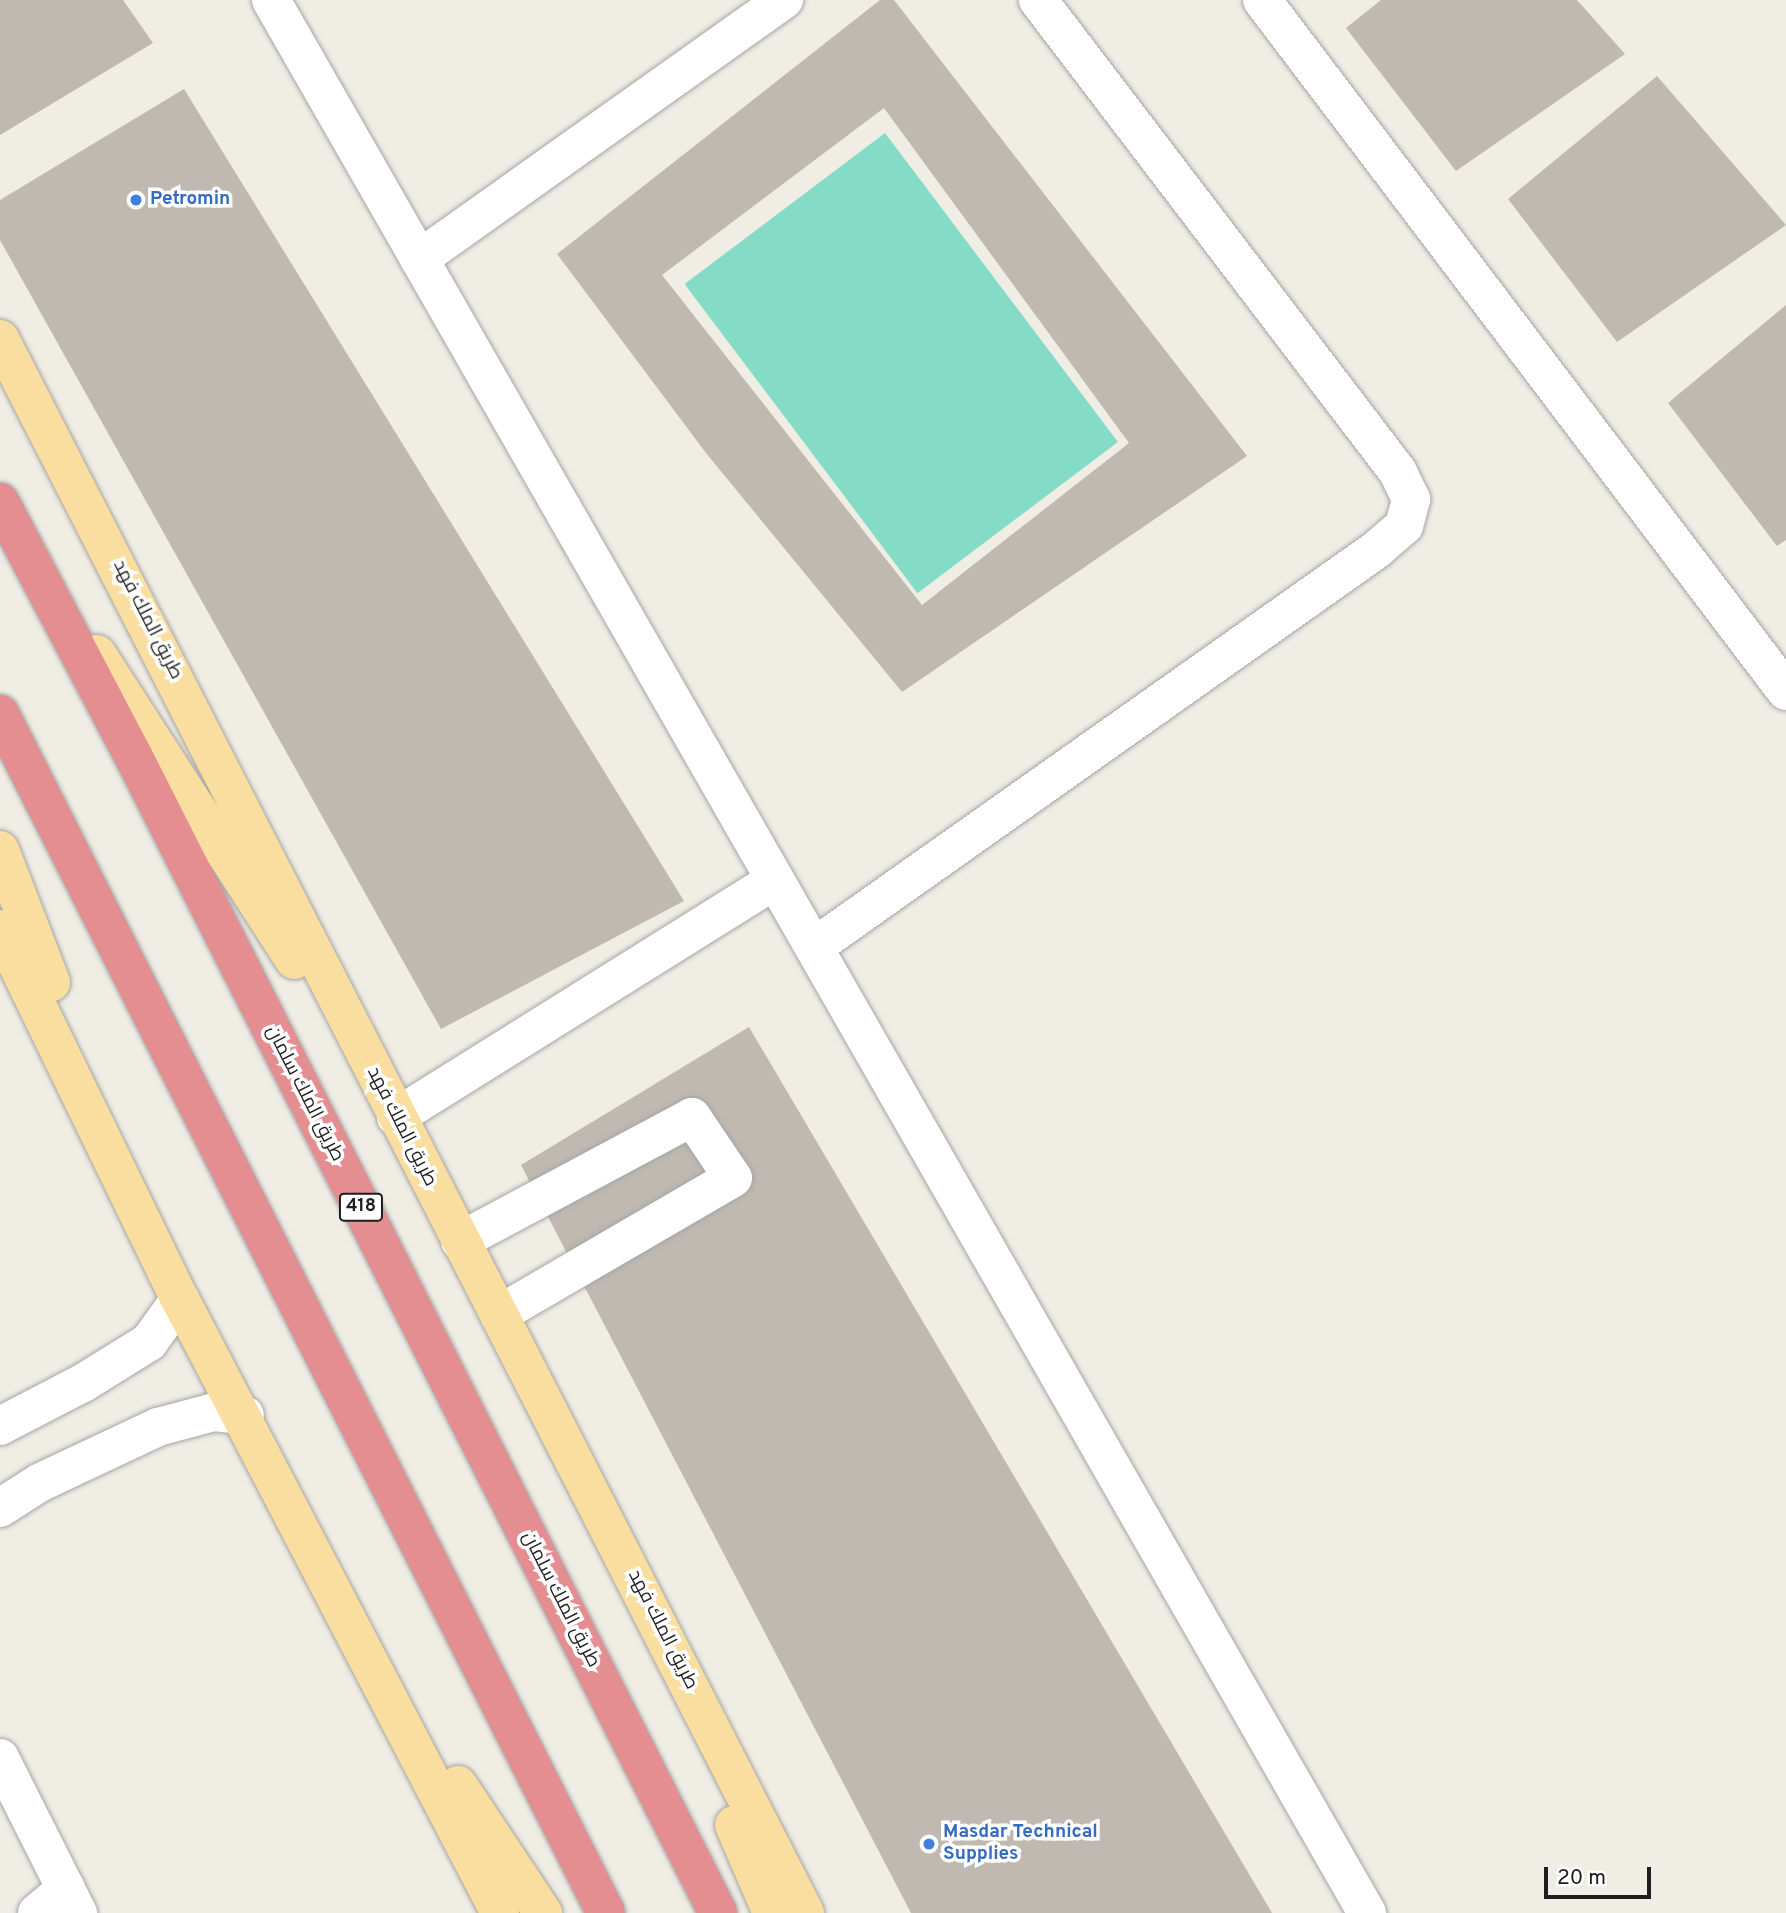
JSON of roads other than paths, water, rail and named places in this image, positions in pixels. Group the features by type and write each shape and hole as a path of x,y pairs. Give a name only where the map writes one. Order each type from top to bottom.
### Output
{"highway":[{"name":"طريق الملك سلمان","path":"4,509 141,770 718,1913"},
{"path":"0,714 606,1913"}],"main road":[{"name":"طريق الملك فهد","path":"0,339 169,661 396,1117 582,1472 805,1913"},
{"path":"4,509 396,1117"},
{"path":"0,850 152,1240"},
{"path":"0,929 180,1299 245,1415 500,1913"},
{"path":"582,1472 772,1913"},
{"path":"354,1629 543,1913"}],"street":[{"path":"271,0 1367,1913"},
{"path":"419,259 784,0"},
{"path":"814,947 1376,550 1404,526 1411,499 1398,472 1038,0"},
{"path":"1262,0 1786,691"},
{"path":"396,1117 775,880"},
{"path":"460,1241 692,1117 733,1178 499,1314"},
{"path":"0,1426 83,1383 149,1342 180,1299"},
{"path":"0,1508 39,1483 158,1427 214,1412 245,1415"},
{"path":"0,1758 72,1901 37,1913"}],"place":[{"name":"Petromin","path":"136,200"},
{"name":"Masdar Technical Supplies","path":"929,1844"}]}
